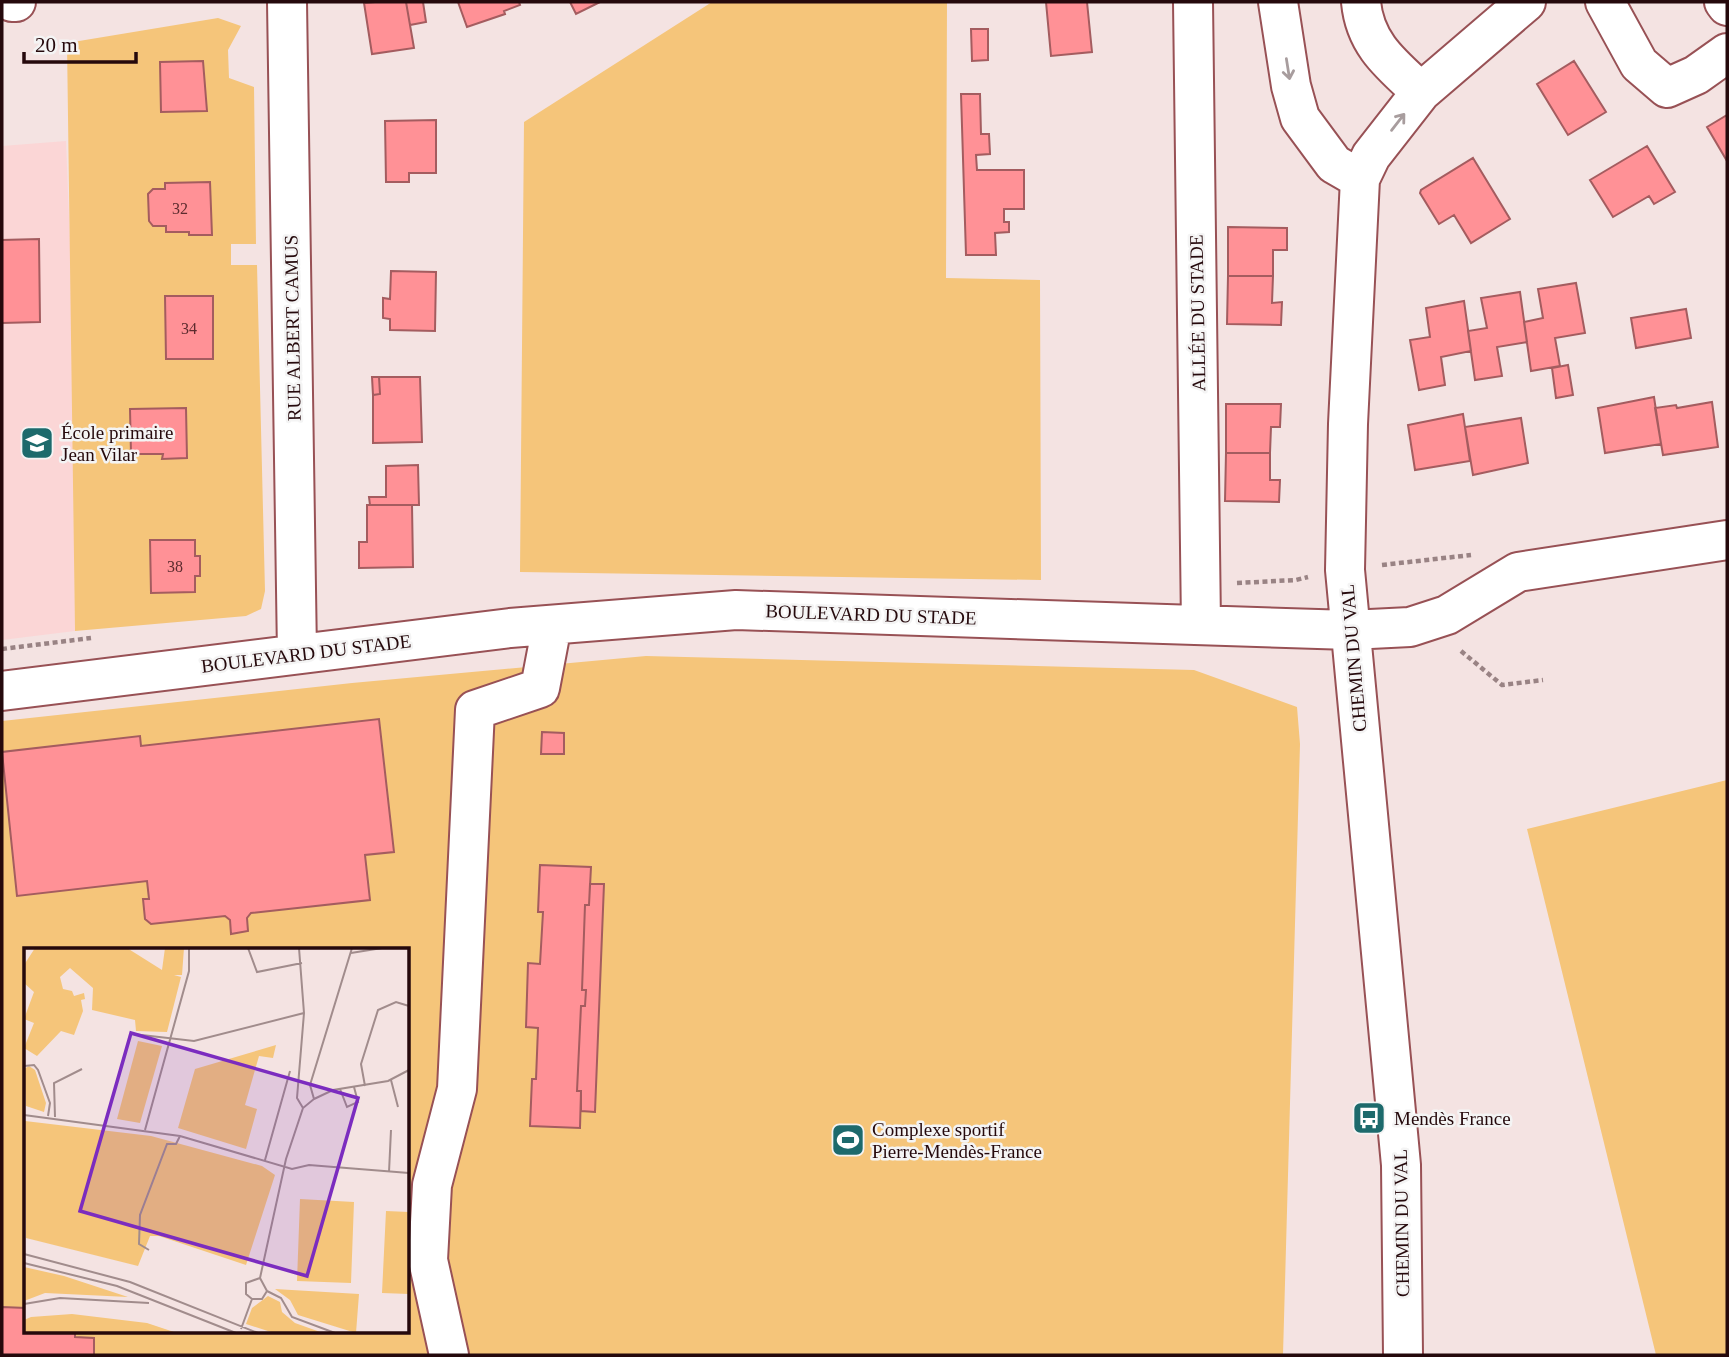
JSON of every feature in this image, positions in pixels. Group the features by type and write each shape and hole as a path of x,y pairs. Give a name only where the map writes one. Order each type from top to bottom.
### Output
{"street":[{"name":"RUE ALBERT CAMUS","path":"288,2 297,654"},
{"name":"ALLÉE DU STADE","path":"1193,2 1200,625"},
{"path":"1278,2 1291,86 1300,118 1334,164 1360,179"},
{"path":"1362,2 1365,25 1379,53 1421,92"},
{"name":"CHEMIN DU VAL","path":"1404,1355 1401,1165 1345,570 1348,424 1360,179 1371,156 1421,92 1526,2"},
{"path":"1605,2 1639,64 1667,88 1696,75 1727,53"},
{"path":"1724,2 1727,6"},
{"name":"BOULEVARD DU STADE","path":"2,691 552,625 736,610 1350,630 1410,627 1447,615 1518,572 1727,540"},
{"path":"449,1355 428,1260 432,1185 457,1089 475,710 540,688 552,625"}],"path":[{"path":"1345,570 1483,553"},
{"path":"1452,644 1502,685 1543,680"}],"shaded area":[{"path":"712,2 947,2 946,278 1040,280 1041,580 520,572 524,122"},
{"path":"218,18 241,26 228,50 229,78 254,87 256,244 231,244 231,265 257,265 265,591 261,609 246,616 75,631 67,43"},
{"name":"École primaire Jean Vilar","path":"66,141 71,268 75,631 2,640 2,146"},
{"name":"Complexe sportif Pierre-Mendès-France","path":"646,656 1194,670 1297,707 1300,744 1283,1355 2,1355 2,721 352,683"},
{"path":"1727,780 1727,1355 1656,1355 1527,829"}],"building":[{"path":"406,2 414,48 372,54 364,3"},
{"path":"406,2 423,2 426,22 410,25"},
{"path":"458,2 519,2 520,5 504,11 505,14 467,27"},
{"path":"570,2 600,2 576,14"},
{"path":"1046,2 1087,2 1092,52 1051,56"},
{"path":"971,29 988,29 988,60 972,61"},
{"path":"203,61 207,111 161,112 160,62"},
{"path":"1574,61 1606,112 1568,135 1537,84"},
{"path":"961,94 980,94 981,134 989,134 990,154 976,155 977,170 1024,170 1024,209 1004,209 1004,222 1009,222 1009,232 995,233 996,255 966,255"},
{"path":"1727,115 1727,161 1707,127"},
{"path":"436,120 436,173 409,173 409,182 386,182 385,121"},
{"path":"1647,146 1675,192 1654,204 1649,196 1613,217 1590,180"},
{"path":"1473,158 1510,219 1471,243 1454,215 1439,224 1420,193"},
{"path":"210,182 212,235 166,232 166,226 153,226 149,221 148,194 153,189 165,189 165,183"},
{"path":"1228,227 1287,228 1287,250 1273,250 1273,276 1228,276"},
{"path":"39,239 40,322 2,323 2,240"},
{"path":"391,271 436,272 435,331 390,330 390,319 383,318 383,298 390,299"},
{"path":"1228,276 1273,276 1272,303 1282,302 1281,325 1227,324"},
{"path":"1576,283 1585,333 1555,338 1560,366 1531,371 1524,322 1543,318 1538,289"},
{"path":"1520,292 1527,342 1497,347 1502,376 1475,380 1468,331 1487,328 1481,298"},
{"path":"165,296 213,296 213,359 166,359"},
{"path":"1464,301 1471,351 1441,357 1445,385 1419,390 1410,340 1430,337 1426,308"},
{"path":"1686,309 1691,338 1636,348 1631,318"},
{"path":"1568,365 1573,395 1556,398 1552,368"},
{"path":"372,377 379,377 380,394 373,395"},
{"path":"379,377 420,377 422,442 373,443 373,395 380,394"},
{"path":"1654,397 1661,444 1605,453 1598,408"},
{"path":"1712,402 1718,447 1663,455 1655,408 1676,405 1677,408"},
{"path":"1226,404 1281,404 1280,427 1271,427 1270,453 1226,453"},
{"path":"186,408 187,458 162,459 163,454 131,454 130,409"},
{"path":"1463,414 1470,461 1415,470 1408,425"},
{"path":"1521,418 1528,463 1473,475 1465,427"},
{"path":"1226,453 1270,453 1270,480 1280,480 1279,502 1225,501"},
{"path":"418,465 419,505 370,505 369,497 386,497 386,466"},
{"path":"367,505 412,505 413,567 359,568 359,542 367,542"},
{"path":"150,540 195,540 195,556 200,556 200,576 195,576 195,592 151,593"},
{"path":"379,719 394,852 365,855 370,900 251,913 247,918 248,931 231,934 230,920 225,916 151,924 145,919 143,899 149,899 147,881 17,896 2,752 140,736 141,746"},
{"path":"542,732 564,733 564,754 541,754"},
{"path":"540,865 591,867 589,905 585,905 582,990 586,990 585,1006 581,1006 577,1091 581,1091 580,1128 530,1126 532,1079 536,1079 538,1028 526,1027 528,963 540,964 543,912 538,912"},
{"path":"590,884 604,884 595,1112 581,1111 581,1091 577,1091 581,1006 585,1006 586,990 582,990 585,905 589,905"},
{"path":"2,1307 24,1308 24,1332 75,1332 75,1337 94,1338 94,1355 2,1355"}],"place":[{"name":"École primaire Jean Vilar","path":"37,443"},
{"name":"Mendès France","path":"1369,1118"},
{"name":"Complexe sportif Pierre-Mendès-France","path":"848,1140"}]}
